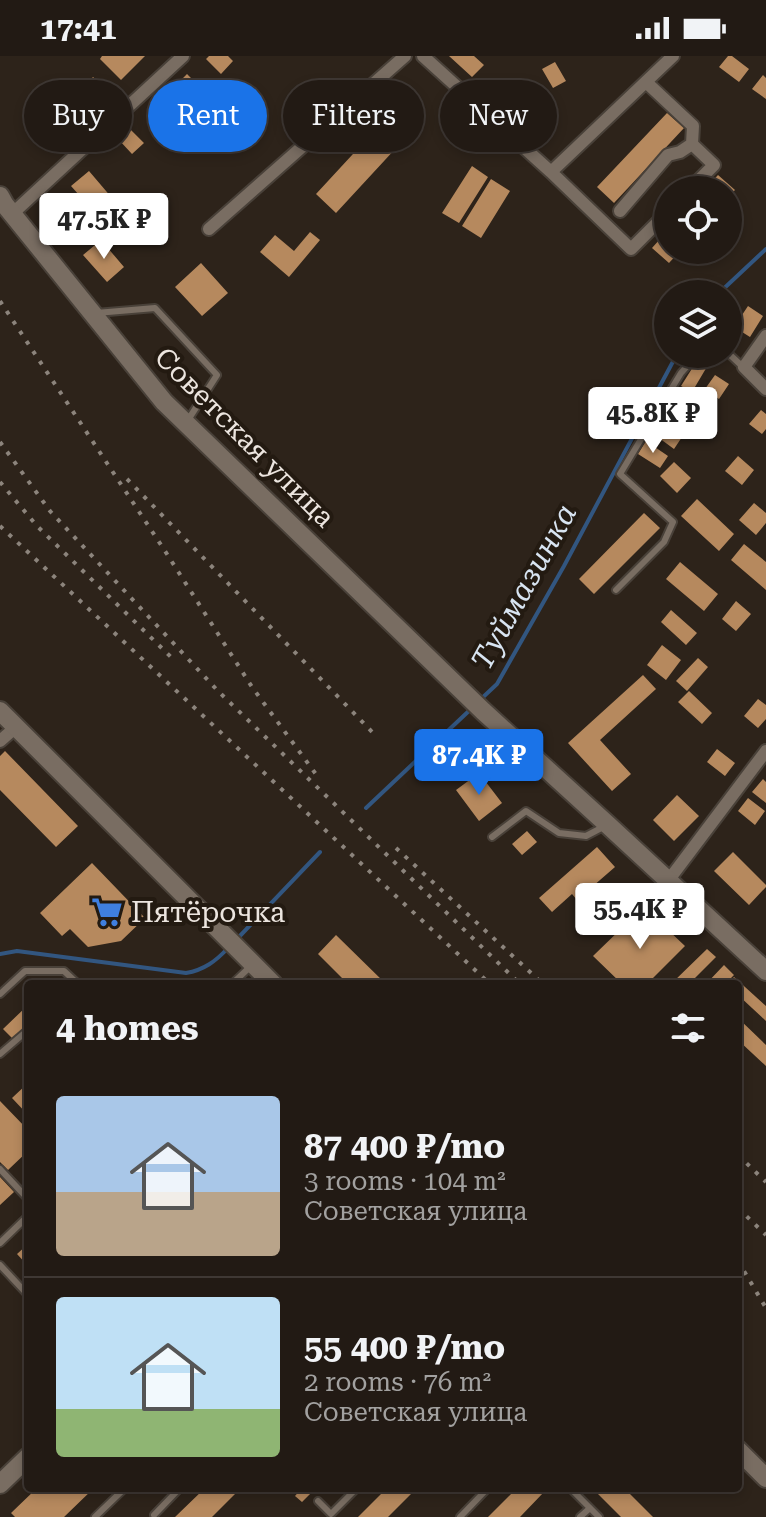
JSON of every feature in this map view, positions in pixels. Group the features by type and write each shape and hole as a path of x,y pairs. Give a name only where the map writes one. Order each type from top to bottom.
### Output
{"street":[{"path":"12,214 183,56"},
{"path":"209,229 405,56"},
{"path":"423,56 631,249 654,226"},
{"path":"551,172 673,56"},
{"path":"646,82 693,126 692,144 714,165 703,176"},
{"path":"620,211 668,155 692,144"},
{"name":"Советская улица","path":"0,196 164,402 476,705 766,971"},
{"path":"766,336 744,367 766,389"},
{"path":"0,711 269,980"},
{"path":"0,741 16,727"},
{"path":"668,881 766,751"},
{"path":"742,1454 766,1478"},
{"path":"1,1481 24,1461"}],"lane":[{"path":"92,314 155,308 217,375 186,423"},
{"path":"616,590 664,542 673,522 620,474 685,368"},
{"path":"492,837 526,811 559,833 586,836 608,825"},
{"path":"234,980 247,958"},
{"path":"0,994 25,971 64,971 74,980"},
{"path":"0,1054 24,1033"},
{"path":"0,1169 24,1195"},
{"path":"0,1243 24,1220"},
{"path":"0,1226 8,1235"},
{"path":"0,1265 24,1291"},
{"path":"95,1517 121,1492"},
{"path":"154,1515 176,1492"},
{"path":"318,1501 331,1514 353,1492"},
{"path":"460,1517 484,1492"},
{"path":"574,1492 599,1517"},
{"path":"580,1517 590,1508"}],"building":[{"path":"102,56 145,56 121,80 100,59"},
{"path":"209,56 228,56 233,61 221,74 206,59"},
{"path":"449,56 474,56 484,65 472,77"},
{"path":"728,56 749,69 739,82 719,67"},
{"path":"555,62 566,81 557,86 557,80 548,80 542,69"},
{"path":"763,75 766,78 766,99 752,89"},
{"path":"667,113 684,128 614,203 597,187"},
{"path":"132,131 144,143 132,154 130,152"},
{"path":"355,152 392,152 336,213 316,194"},
{"path":"472,166 488,177 459,223 442,213"},
{"path":"89,171 112,198 95,213 71,186"},
{"path":"491,179 510,191 481,238 462,226"},
{"path":"310,232 320,240 289,277 260,252 275,235 294,251"},
{"path":"101,240 124,267 107,282 83,255"},
{"path":"201,263 228,293 202,316 175,287"},
{"path":"748,306 763,316 750,337 742,332 742,315"},
{"path":"692,368 706,368 692,392 681,386"},
{"path":"715,375 729,384 719,399 705,389"},
{"path":"761,410 766,414 766,429 762,434 749,424"},
{"path":"677,412 692,422 674,449 659,438"},
{"path":"646,441 668,456 660,468 638,454"},
{"path":"738,456 754,470 742,485 725,471"},
{"path":"674,462 691,478 677,493 660,476"},
{"path":"697,499 734,534 719,551 681,516"},
{"path":"754,503 766,513 766,523 756,535 739,520"},
{"path":"644,513 660,528 594,594 579,579"},
{"path":"744,544 766,562 766,590 731,560"},
{"path":"680,562 718,594 704,611 666,579"},
{"path":"736,601 751,614 736,631 722,619"},
{"path":"671,610 697,633 686,645 661,622"},
{"path":"662,645 681,660 666,680 647,665"},
{"path":"698,658 708,667 687,691 676,681"},
{"path":"643,675 656,689 600,740 631,774 612,791 568,743"},
{"path":"689,691 712,713 702,724 678,702"},
{"path":"758,699 766,705 766,719 758,728 744,716"},
{"path":"717,749 735,763 725,776 707,762"},
{"path":"5,751 78,826 56,847 0,790 0,756"},
{"path":"479,773 502,803 479,821 456,790"},
{"path":"763,779 766,782 766,803 752,792"},
{"path":"677,795 699,816 674,841 653,820"},
{"path":"748,798 765,811 755,825 738,811"},
{"path":"527,831 537,842 522,855 512,844"},
{"path":"597,847 615,867 577,900 572,894 552,912 539,898"},
{"path":"733,852 766,885 749,905 714,871"},
{"path":"92,863 145,918 121,941 88,947 70,929 62,936 40,913"},
{"path":"651,912 658,919 663,914 673,923 667,929 685,946 651,980 618,980 593,956 626,924 633,930"},
{"path":"336,935 382,980 344,980 318,954"},
{"path":"707,949 716,957 693,980 675,980"},
{"path":"724,965 734,975 729,980 710,980"},
{"path":"742,984 766,1006 766,1021 742,999"},
{"path":"24,1009 24,1029 13,1039 3,1029"},
{"path":"742,1022 766,1045 766,1066 742,1044"},
{"path":"24,1087 24,1111 12,1098"},
{"path":"0,1101 24,1126 24,1155 8,1170 0,1162"},
{"path":"0,1177 14,1192 0,1205"},
{"path":"24,1248 24,1262 17,1254"},
{"path":"33,1492 90,1492 64,1517 15,1517 11,1513"},
{"path":"201,1492 237,1492 212,1517 175,1517"},
{"path":"298,1492 312,1492 302,1502 295,1496"},
{"path":"383,1492 413,1492 388,1517 358,1517"},
{"path":"513,1492 544,1492 520,1517 488,1517"},
{"path":"596,1492 628,1492 653,1517 621,1517"}],"waterway":[{"name":"Туймазинка","path":"733,280 766,249"},
{"name":"Туймазинка","path":"481,699 497,684 670,368"},
{"name":"Туймазинка","path":"366,808 472,708"},
{"name":"Туймазинка","path":"237,939 320,852"},
{"name":"Туймазинка","path":"0,954 17,951 186,973 209,964 228,948"}],"railway":[{"path":"0,301 252,687 318,777"},
{"path":"0,442 50,511 218,691 516,980"},
{"path":"127,479 377,737"},
{"path":"0,482 37,526 176,662"},
{"path":"0,526 486,980"},
{"path":"396,848 539,980"},
{"path":"742,1159 766,1182"},
{"path":"742,1212 766,1235"},
{"path":"742,1268 766,1308"}],"place":[{"name":"Пятёрочка","path":"107,912"}]}
